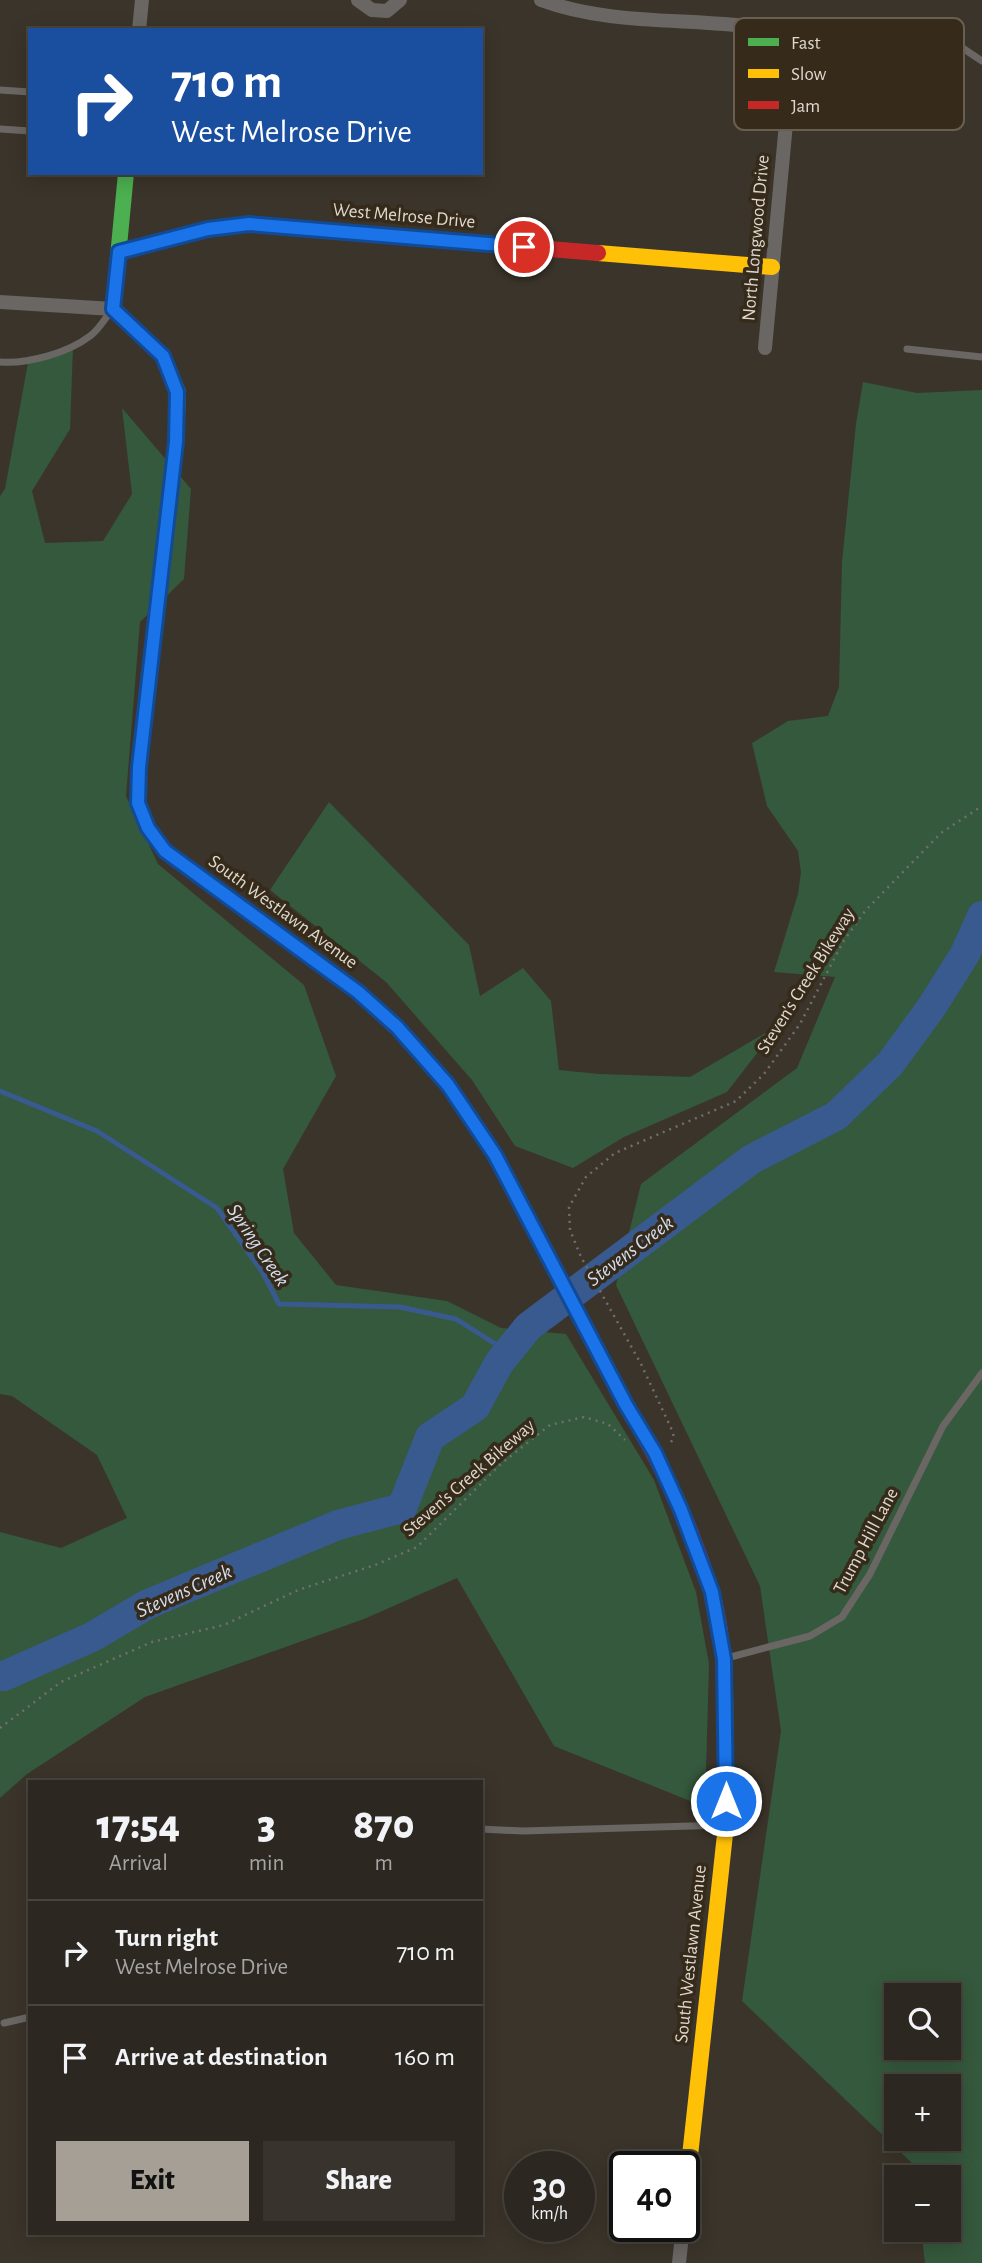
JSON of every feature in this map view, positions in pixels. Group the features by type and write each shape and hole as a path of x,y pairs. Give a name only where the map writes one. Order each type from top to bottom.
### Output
{"street":[{"path":"139,28 142,0"},
{"path":"358,0 372,10 387,11 400,0"},
{"name":"North Longwood Drive","path":"542,0 607,15 734,25"},
{"name":"North Longwood Drive","path":"765,348 785,130"},
{"path":"0,302 113,309 126,175"},
{"name":"West Melrose Drive","path":"119,252 208,229 249,224 772,267"},
{"name":"South Westlawn Avenue","path":"113,309 163,356 177,392 176,442 139,767 138,803 148,828 165,851 358,992 397,1027 448,1085 495,1155 626,1405 655,1453 681,1510 712,1592 724,1659 726,1825 691,2151"},
{"path":"679,2263 681,2242"}],"lane":[{"path":"964,49 982,61"},
{"path":"0,90 28,92"},
{"path":"0,129 28,131"},
{"path":"0,362 13,363 41,358 68,347 91,335 113,309"},
{"path":"907,349 982,356"},
{"name":"Trump Hill Lane","path":"724,1659 810,1636 842,1617 870,1574 943,1426 982,1373"},
{"path":"483,1829 523,1831 726,1825"},
{"path":"4,2023 28,2017"}],"path":[{"name":"Steven's Creek Bikeway","path":"0,1728 61,1682 152,1642 224,1625 298,1590 375,1566 417,1547 502,1463 550,1425 584,1417 608,1424 641,1455 655,1453 670,1446 674,1437 640,1364 581,1257 570,1230 569,1207 586,1177 615,1153 736,1101 764,1074 800,1024 843,942 865,911 941,833 982,806"}],"green space":[{"path":"73,347 70,429 32,491 45,543 103,541 132,494 122,408 191,489 184,579 140,622 126,796 158,864 304,985 336,1076 283,1169 294,1233 336,1285 447,1301 501,1328 566,1334 654,1480 696,1592 709,1664 705,1807 554,1746 457,1578 364,1619 145,1697 27,1774 0,1798 0,1532 61,1548 127,1518 97,1455 12,1396 0,1394 0,496 5,489 29,357"},
{"path":"863,382 917,393 982,390 982,2263 925,2263 922,2242 961,2242 961,2165 914,2165 899,2151 961,2151 961,2074 884,2074 884,2136 742,2001 781,1731 760,1586 616,1285 641,1184 797,1068 835,977 774,972 798,894 801,872 798,851 767,806 752,743 788,721 828,716 839,687 842,562"},
{"path":"329,802 469,945 480,996 523,968 551,1001 559,1070 690,1077 779,1025 727,1092 624,1137 573,1168 515,1146 472,1080 386,982 270,890"}],"waterway":[{"name":"Stevens Creek","path":"0,1676 92,1637 148,1604 338,1525 402,1508 430,1437 475,1407 499,1363 528,1327 752,1159 836,1116 890,1064 931,1008 965,954 982,916"},
{"name":"Spring Creek","path":"0,1091 97,1131 217,1208 263,1273 279,1304 400,1307 456,1319 508,1352"}],"traffic: fast":[{"path":"126,175 113,309 163,356 178,392 176,442 155,629"},
{"path":"402,1033 448,1085 495,1155 629,1410"}],"traffic: slow":[{"path":"598,253 772,267"},
{"path":"691,2151 726,1825 725,1691"}],"traffic: jam":[{"path":"119,252 208,229 249,224 598,253"},
{"path":"155,629 139,767 138,803 148,828 165,851 358,992 402,1033"},
{"path":"629,1410 676,1497 703,1566 720,1627 725,1691"}],"route":[{"path":"524,247 249,224 208,229 119,252 113,309 163,356 177,392 176,442 139,767 138,803 148,828 165,851 358,992 397,1027 448,1085 495,1155 626,1405 655,1453 681,1510 712,1592 724,1659 726,1801"}]}
